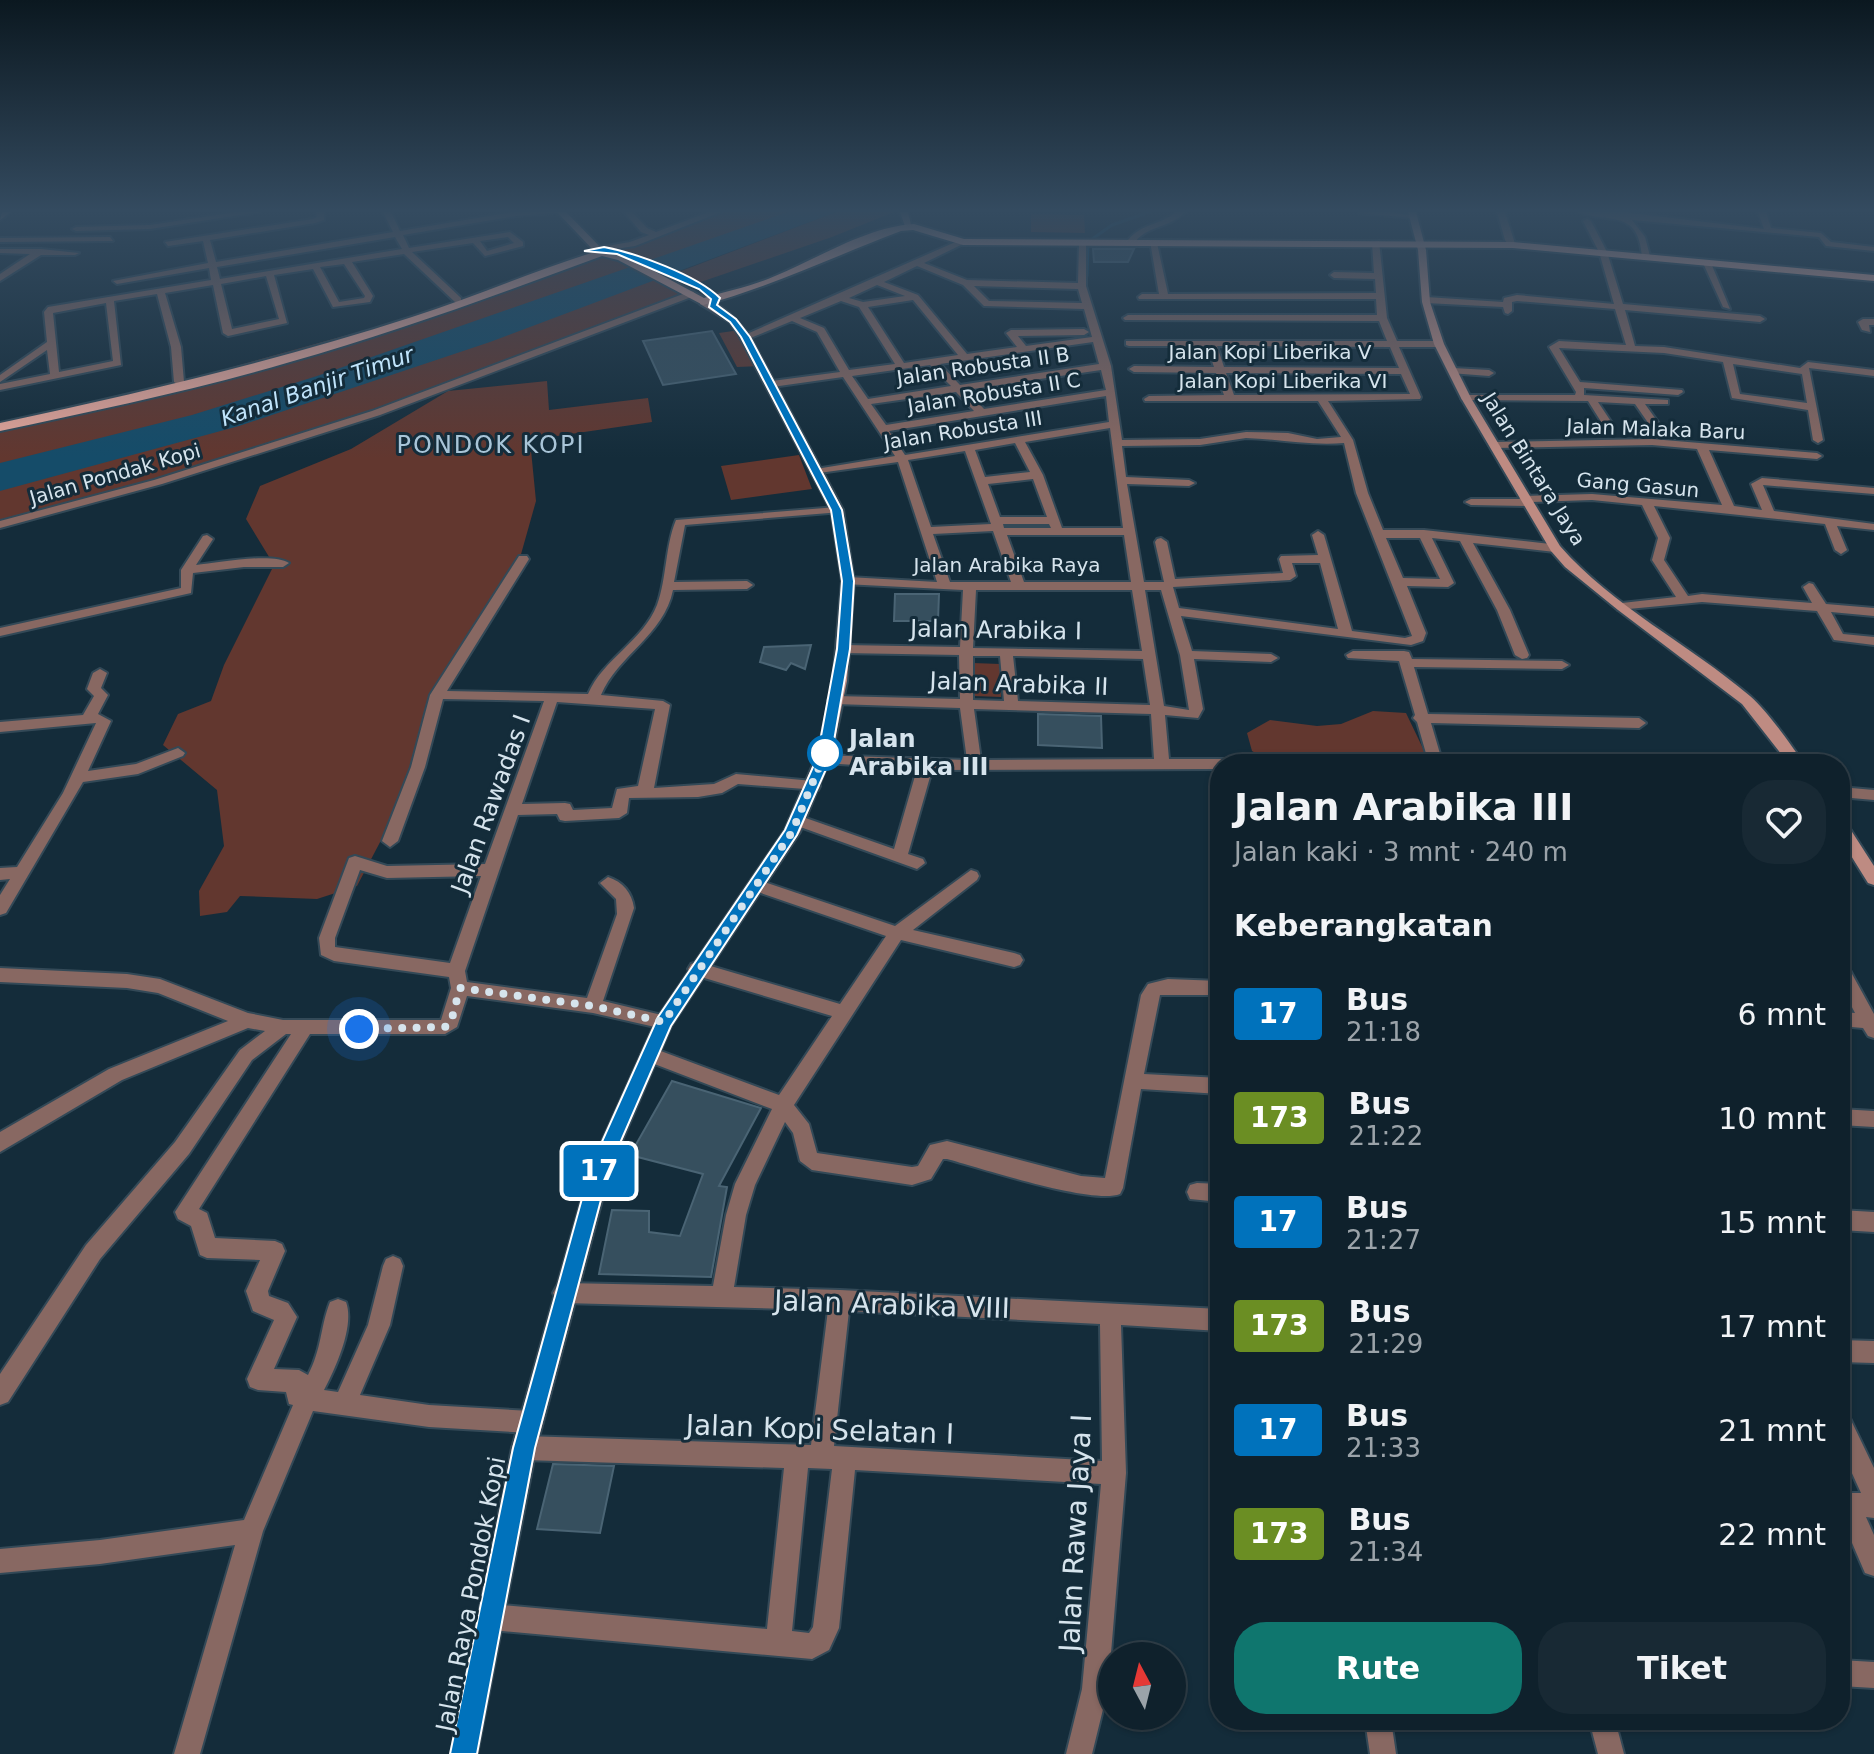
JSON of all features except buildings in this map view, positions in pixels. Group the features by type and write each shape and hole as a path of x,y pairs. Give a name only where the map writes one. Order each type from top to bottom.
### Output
{"main road":[{"path":"0,424 179,385 354,336 475,294"},
{"path":"354,336 475,294"},
{"name":"Jalan Raya Pondok Kopi","path":"700,294 710,299"},
{"path":"710,299 727,294"}],"street":[{"path":"55,377 48,312 156,294"},
{"path":"161,294 176,347 179,385"},
{"path":"219,294 228,333 285,320 276,294"},
{"path":"330,294 336,305 367,300 368,294"},
{"path":"451,294 458,300"},
{"name":"Jalan Pondak Kopi","path":"0,525 158,482 376,413 678,294"},
{"path":"745,337 850,294"},
{"path":"907,294 915,297 964,357"},
{"path":"976,294 984,302 1088,306"},
{"path":"1084,294 1111,392 1121,480 1158,710 1162,762"},
{"name":"Jalan Bintara Jaya","path":"1425,294 1439,344 1466,398 1555,548 1569,564 1622,607 1747,701 1789,754"},
{"path":"1616,294 1631,347"},
{"path":"1721,294 1727,307"},
{"path":"1169,296 1186,343"},
{"path":"1142,297 1378,296 1382,318 1406,371"},
{"path":"841,298 862,305 915,297"},
{"path":"1287,297 1303,343 1338,398"},
{"path":"1426,300 1507,308 1507,300 1517,298 1760,319"},
{"name":"Jalan Raya Pondok Kopi","path":"464,1754 524,1448 601,1166 664,1022 697,969 758,886 797,820 824,758 835,700 843,649 848,581 837,510 745,337 733,320 710,299"},
{"path":"0,387 120,362 110,301"},
{"path":"862,305 902,367"},
{"path":"793,318 821,330 846,374 902,458 945,586"},
{"path":"1128,318 1382,318"},
{"path":"1023,349 1011,333 1095,335"},
{"path":"772,384 1023,349 1095,335"},
{"path":"1129,343 1439,344"},
{"path":"1211,343 1230,398"},
{"path":"0,379 50,344"},
{"path":"1578,398 1581,392 1555,345 1631,347 1807,372"},
{"path":"933,362 983,426"},
{"path":"1728,362 1736,396 1811,407"},
{"name":"Jalan Robusta II B","path":"866,402 1106,366"},
{"path":"1818,440 1804,367 1874,373"},
{"name":"Jalan Kopi Liberika V","path":"1134,369 1406,371"},
{"path":"1175,611 1406,642 1421,636 1402,582 1362,493 1348,440 1298,371"},
{"name":"Jalan Kopi Liberika VI","path":"1149,399 1416,397 1406,371"},
{"path":"1453,371 1489,373"},
{"path":"1466,398 1638,401 1676,397 1577,385"},
{"name":"Jalan Robusta II C","path":"883,429 983,426 1111,392"},
{"path":"1591,399 1609,426"},
{"path":"1638,401 1655,425"},
{"name":"Jalan Robusta III","path":"816,472 969,447 983,426 1018,439 1116,424"},
{"path":"1118,443 1200,442 1246,435 1288,436 1317,442 1348,440"},
{"path":"1018,439 1037,475 1056,526"},
{"name":"Jalan Malaka Baru","path":"1494,445 1701,445 1817,456"},
{"name":"Gang Gasun","path":"1471,502 1592,497 1727,509 1729,507 1701,445"},
{"path":"969,447 1019,586"},
{"path":"981,481 1037,475"},
{"path":"1121,480 1189,483"},
{"path":"1769,514 1757,484 1762,481 1874,491"},
{"path":"1647,503 1664,538 1658,560 1684,600"},
{"path":"1727,509 1874,527"},
{"path":"593,699 600,682 658,615 669,586 680,522 837,510"},
{"path":"1829,521 1841,550"},
{"path":"927,531 1056,526 1131,531"},
{"path":"1380,534 1424,534 1555,548"},
{"path":"1402,582 1448,583 1424,534"},
{"path":"1318,535 1346,634"},
{"path":"184,609 187,570 207,539"},
{"path":"1465,539 1477,567 1485,573 1522,655"},
{"path":"1161,542 1168,584 1187,655 1271,658"},
{"path":"390,841 418,767 437,695 523,559"},
{"name":"Jalan Arabika Raya","path":"848,581 945,586 1139,586 1290,576 1285,559 1325,559"},
{"path":"187,570 244,563 283,563"},
{"path":"669,586 747,585"},
{"path":"970,586 964,652 966,704 975,766"},
{"path":"1809,587 1839,637 1874,641"},
{"path":"0,632 187,590"},
{"path":"1622,607 1702,598 1874,612"},
{"path":"1406,642 1404,660 1433,754"},
{"name":"Jalan Arabika I","path":"843,649 1147,655"},
{"path":"1006,653 1011,705"},
{"name":"Jalan Arabika II","path":"835,700 1158,710 1189,715 1196,714 1196,709 1187,655"},
{"path":"1353,655 1404,660 1562,665"},
{"path":"88,719 101,695 94,689 100,673"},
{"path":"437,695 552,697"},
{"name":"Jalan Rawadas I","path":"0,975 127,981 160,986 246,1020 283,1027 441,1028 451,1022 458,980 490,870 552,697 663,705 646,791"},
{"path":"1420,718 1639,723"},
{"path":"0,727 88,719 104,721 78,778 0,909"},
{"path":"78,778 138,769 178,753"},
{"path":"824,758 975,766 1210,763"},
{"path":"900,855 926,765"},
{"path":"513,810 565,808 565,816 619,813 622,793 689,794 717,789 736,779 813,786"},
{"path":"1850,793 1874,795"},
{"path":"797,820 917,863"},
{"path":"1850,841 1874,879"},
{"path":"490,870 387,872 355,862 327,938 327,950 334,954 664,1022"},
{"path":"0,874 23,873"},
{"path":"722,1298 736,1215 745,1184 783,1105 897,933 971,876"},
{"path":"593,1006 625,914 623,893 608,883"},
{"path":"758,886 897,933 1014,960"},
{"path":"697,969 845,1013"},
{"path":"650,1055 783,1105 802,1130 807,1155 812,1161 912,1176 924,1173 937,1151 947,1150 1098,1187 1133,1081 1150,995 1154,989 1168,986 1210,988"},
{"path":"1850,987 1871,1026"},
{"path":"0,1143 91,1086 135,1065 215,1036 246,1020"},
{"path":"1850,1021 1871,1026"},
{"path":"0,1394 93,1252 182,1148 246,1055 283,1027"},
{"path":"304,1029 185,1212 200,1220 207,1248 275,1251 257,1291 261,1304 280,1311 286,1317 258,1379 299,1381 297,1396 307,1399 429,1416 531,1422"},
{"path":"1133,1081 1210,1085"},
{"path":"1850,1118 1874,1119"},
{"path":"1197,1192 1210,1193"},
{"path":"1850,1221 1874,1222"},
{"path":"344,1404 379,1325 393,1266"},
{"name":"Jalan Arabika VIII","path":"564,1293 840,1300 1210,1319"},
{"path":"778,1643 821,1458 840,1300"},
{"path":"187,1754 251,1531 307,1399 329,1357 338,1310"},
{"name":"Jalan Rawa Jaya I","path":"1079,1754 1095,1689 1114,1473 1110,1313"},
{"path":"1850,1351 1874,1352"},
{"path":"1850,1443 1874,1494"},
{"name":"Jalan Kopi Selatan I","path":"524,1448 821,1458 1114,1473"},
{"path":"491,1617 812,1646 820,1641 826,1628 821,1458"},
{"path":"1854,1505 1874,1564"},
{"path":"0,1561 100,1552 251,1531"},
{"path":"1850,1674 1874,1675"},
{"path":"1379,1730 1383,1754"},
{"path":"1605,1730 1611,1754"}],"shaded area":[{"path":"484,294 691,294 376,413 190,472 0,525 0,427 178,389 179,382 351,334 358,339"},
{"path":"740,330 761,366 737,367 719,333"},
{"path":"547,381 549,410 648,398 652,422 530,440 536,501 516,572 434,690 420,766 357,886 317,899 240,896 227,912 200,916 199,891 224,846 217,790 163,745 178,714 211,701 224,665 274,565 246,519 260,486 351,449 448,391"},
{"path":"799,455 812,489 731,500 721,466"},
{"path":"973,663 1000,664 1001,697 974,696"},
{"path":"1373,711 1406,713 1426,754 1257,754 1252,751 1247,733 1270,720 1317,726 1341,724"}],"water":[{"name":"Kanal Banjir Timur","path":"553,294 618,294 490,342 239,426 0,491 0,463 192,415 317,376"}],"bus line":[{"name":"17","path":"464,1754 524,1448 601,1166 664,1022 792,832 824,758 840,681 848,581 837,510 745,337 733,320 712,305 716,298 712,294"}],"place":[{"name":"Jalan Arabika III","path":"825,753"}],"district":[{"name":"PONDOK KOPI","path":"491,445"}],"route":[{"path":"359,1029 445,1027 451,1022 460,988 593,1006 664,1022 792,832 825,753"}]}
